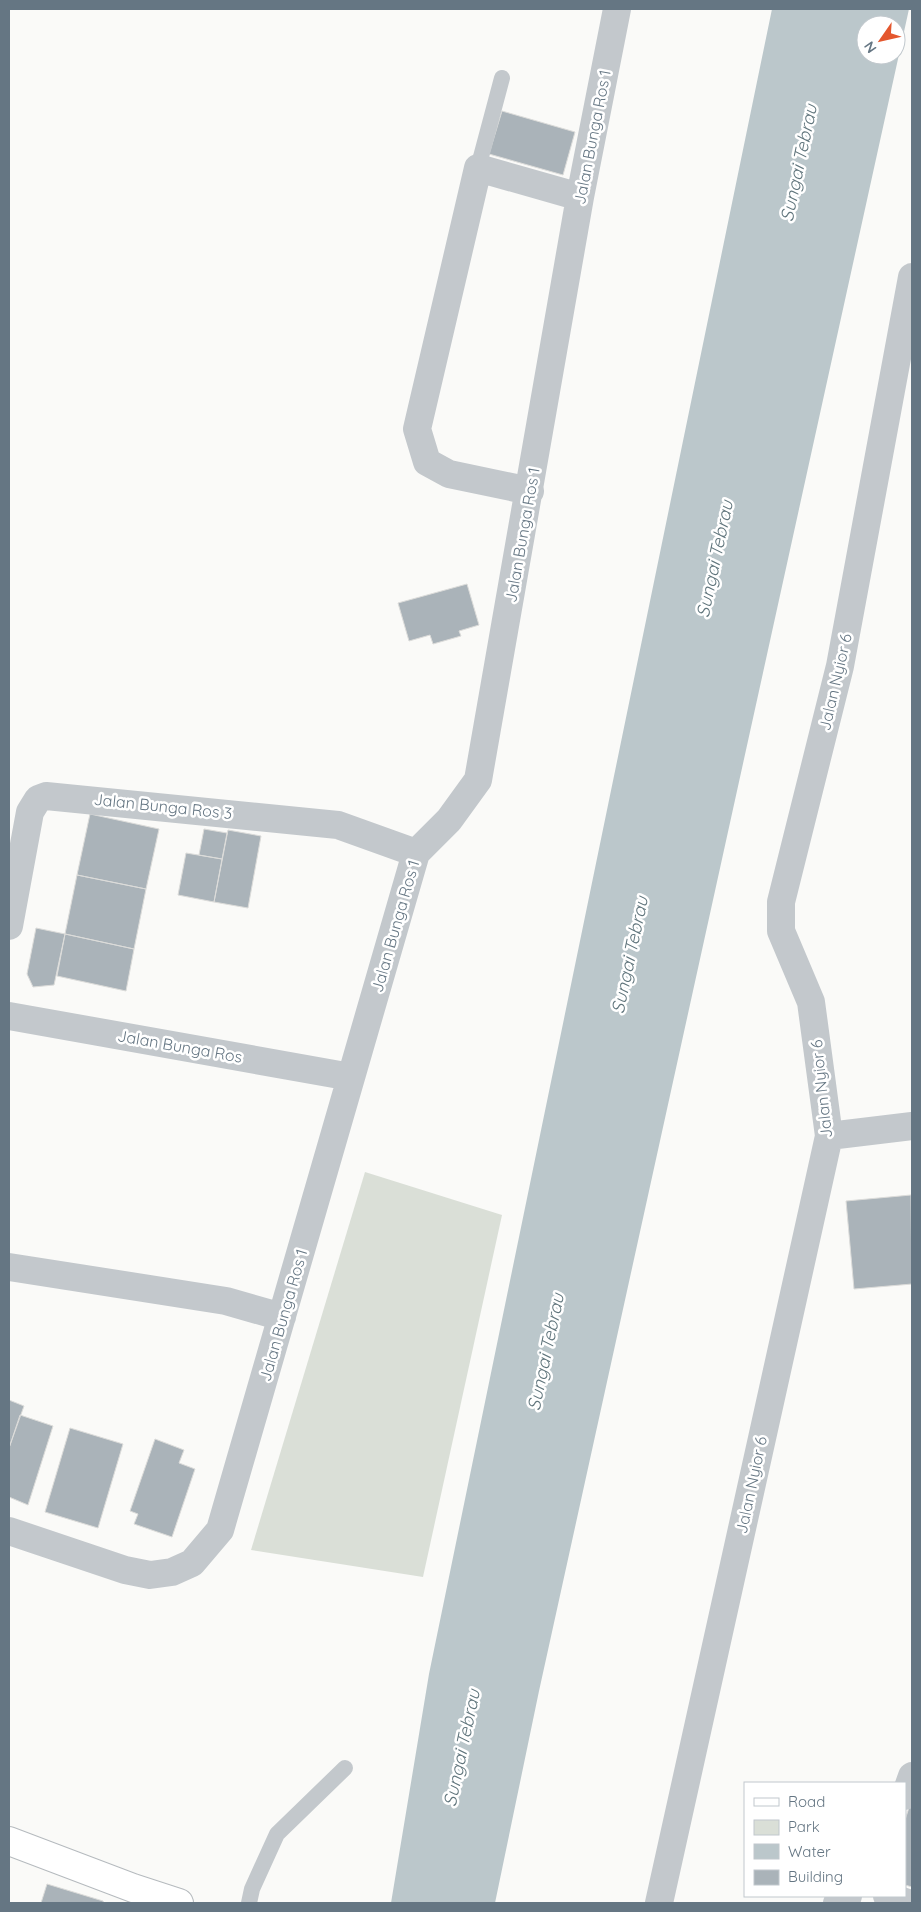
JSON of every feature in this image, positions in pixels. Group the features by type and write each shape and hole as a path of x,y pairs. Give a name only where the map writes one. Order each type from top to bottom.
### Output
{"main road":[{"path":"9,1841 130,1896 179,1903"}],"street":[{"name":"Jalan Bunga Ros 1","path":"9,1531 125,1570 150,1575 172,1572 192,1564 220,1530 416,853 449,820 478,780 580,197 617,9"},
{"path":"530,491 473,481 442,470 428,462 417,428 478,168 580,197"},
{"name":"Jalan Nyior 6","path":"659,1903 829,1136 811,1002 781,931 781,902 840,666 904,367 912,276"},
{"name":"Jalan Bunga Ros 3","path":"9,926 30,812 33,804 46,796 338,825 416,853"},
{"name":"Jalan Bunga Ros","path":"9,1016 351,1077"},
{"path":"829,1136 912,1126"},
{"path":"9,1268 226,1301 282,1317"},
{"path":"906,1793 912,1776"},
{"path":"890,1897 908,1903"}],"lane":[{"path":"478,168 502,78"},
{"path":"249,1903 252,1889 277,1834 345,1768"}],"green space":[{"path":"365,1172 502,1215 423,1577 251,1550"}],"water":[{"name":"Sungai Tebrau","path":"772,9 909,9 906,23 906,15 856,15 856,65 897,65 539,1691 495,1903 391,1903 429,1674"}],"building":[{"path":"502,111 575,132 563,175 489,154"},
{"path":"467,584 479,625 459,631 461,636 433,644 430,635 409,641 398,603"},
{"path":"90,814 159,829 146,889 77,875"},
{"path":"204,829 227,833 222,859 199,855"},
{"path":"228,830 261,836 248,908 214,902"},
{"path":"186,853 222,859 214,902 178,895"},
{"path":"77,875 146,889 134,949 65,934"},
{"path":"36,928 65,934 54,985 33,987 27,974"},
{"path":"65,934 134,949 126,991 57,976"},
{"path":"911,1195 912,1284 854,1289 846,1201"},
{"path":"9,1400 24,1406 9,1448"},
{"path":"20,1415 53,1426 28,1505 9,1497 9,1448"},
{"path":"70,1428 123,1444 98,1528 45,1512"},
{"path":"155,1439 184,1450 179,1463 195,1469 172,1537 134,1524 138,1514 130,1511"},
{"path":"912,1798 912,1887 906,1885 906,1817"},
{"path":"47,1884 103,1901 104,1903 41,1903"}]}
